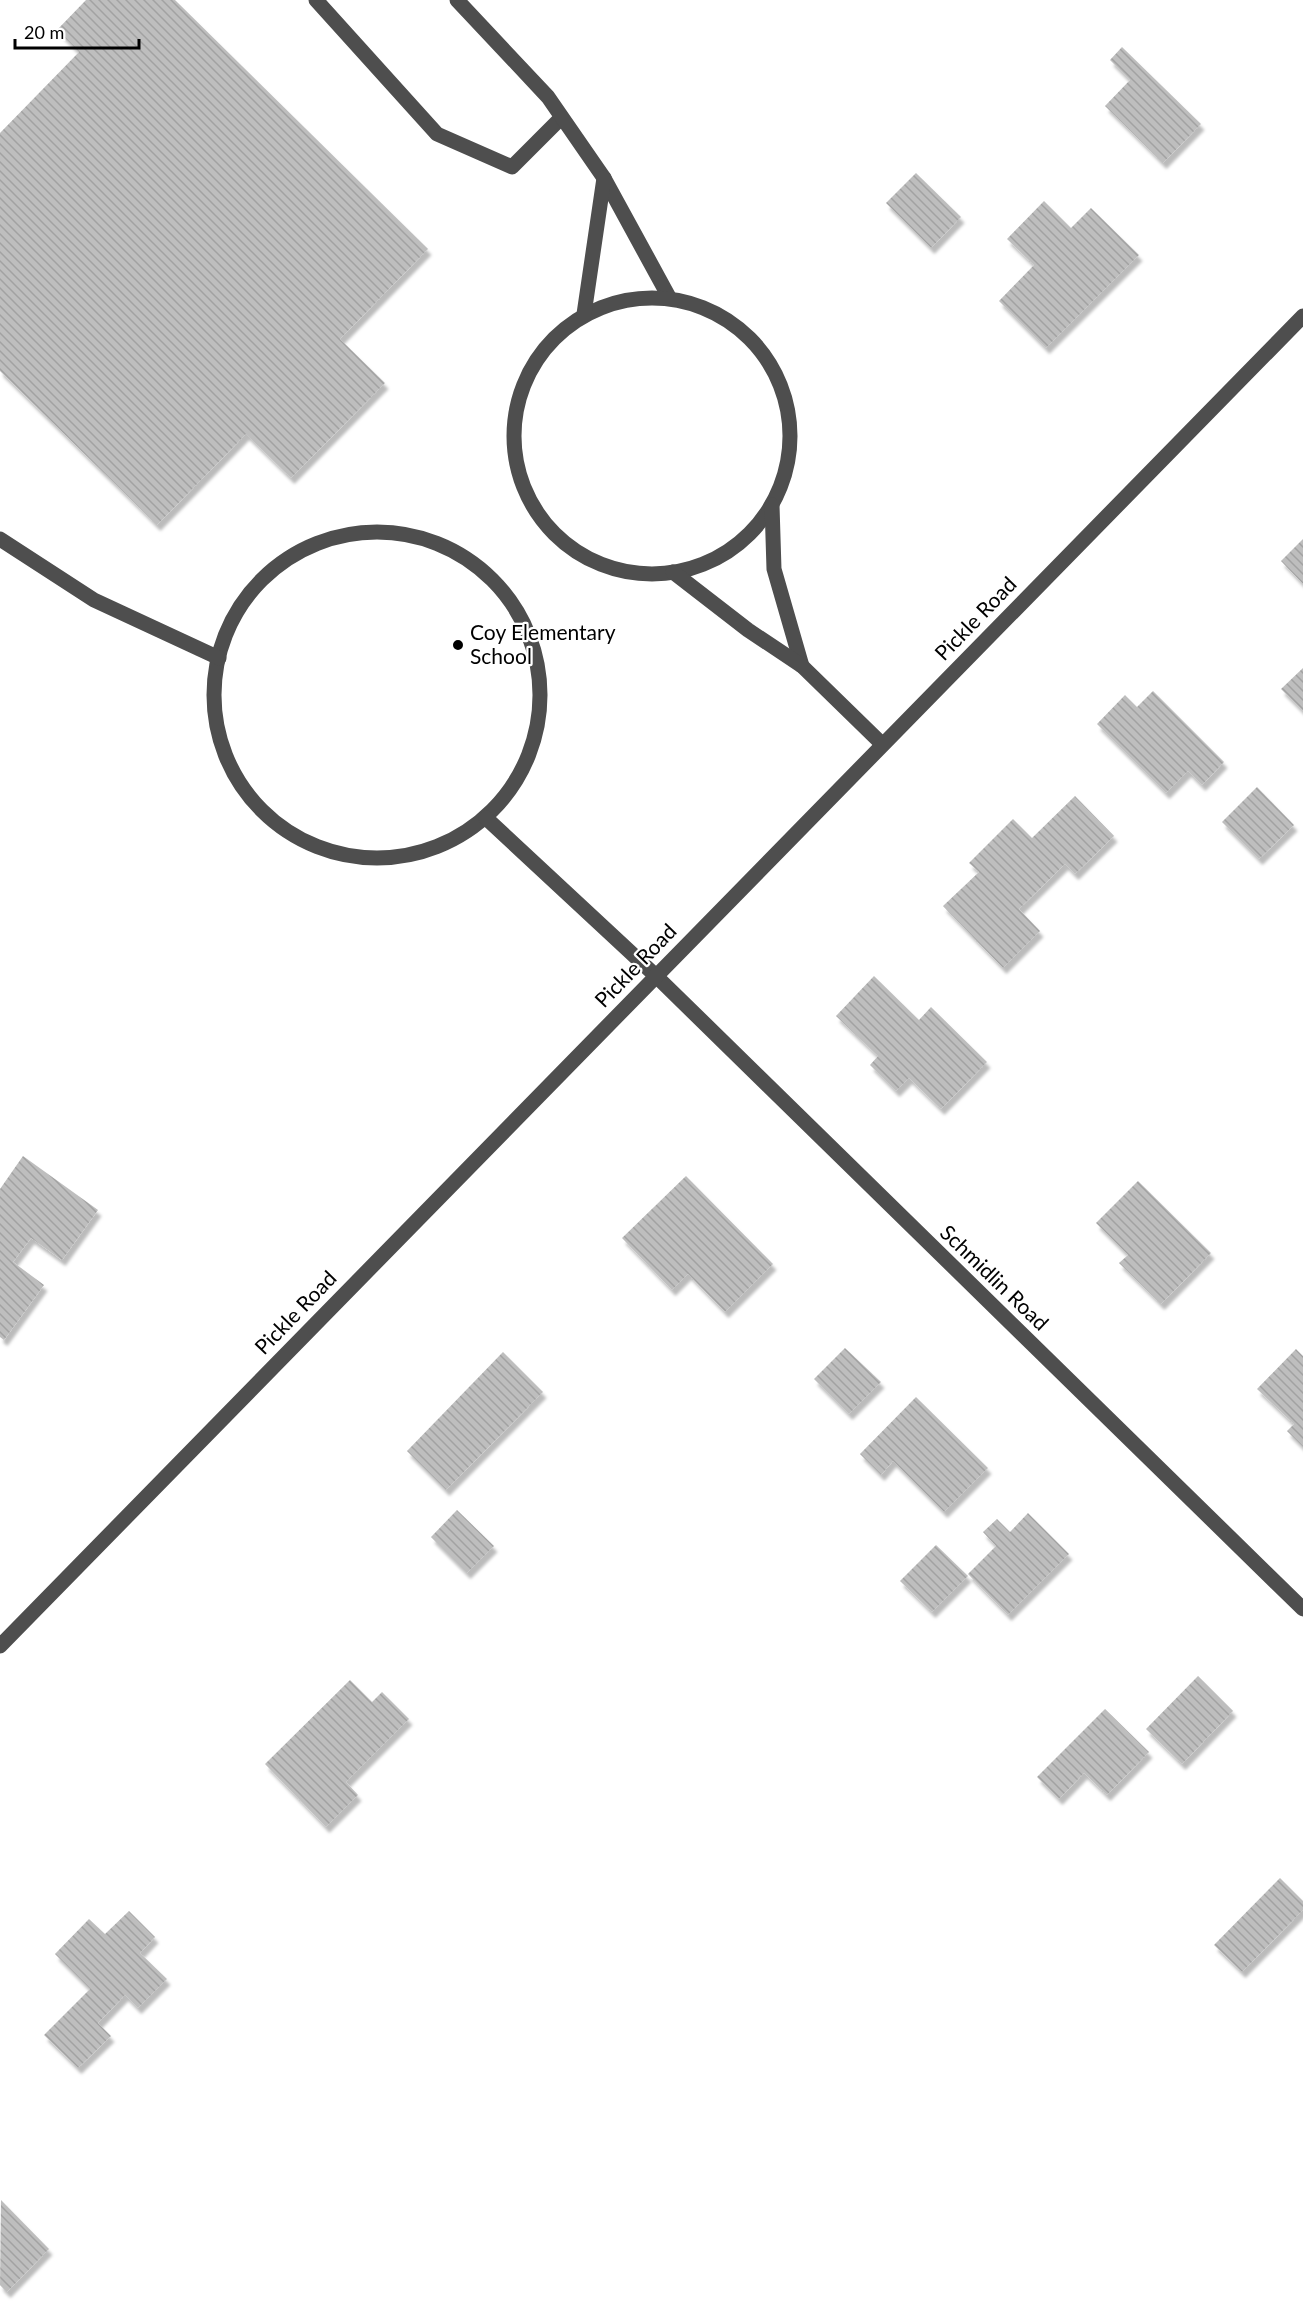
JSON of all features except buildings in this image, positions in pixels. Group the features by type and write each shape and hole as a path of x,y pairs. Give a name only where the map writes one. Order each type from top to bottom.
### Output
{"street":[{"path":"316,0 437,134 512,167 561,118"},
{"path":"457,0 548,97 604,178 669,297"},
{"path":"584,314 604,178"},
{"path":"669,297 713,310 749,335 776,371 790,413 790,457 772,505 747,537 708,564 661,575 614,570 571,549 538,516 518,472 513,425 525,379 549,342 584,314 626,299 669,297"},
{"name":"Pickle Road","path":"0,1646 1303,316"},
{"path":"772,505 774,569 802,666"},
{"path":"392,531 444,544 489,574 523,617 540,669 540,724 520,775 486,818 440,848 386,860 332,854 283,831 245,793 221,745 213,692 223,639 249,592 289,557 339,535 392,531"},
{"path":"0,539 94,600 219,658"},
{"path":"673,572 748,630 802,666 882,744"},
{"name":"Schmidlin Road","path":"486,818 656,976 1303,1609"}],"place":[{"name":"Coy Elementary School","path":"458,645"}]}
